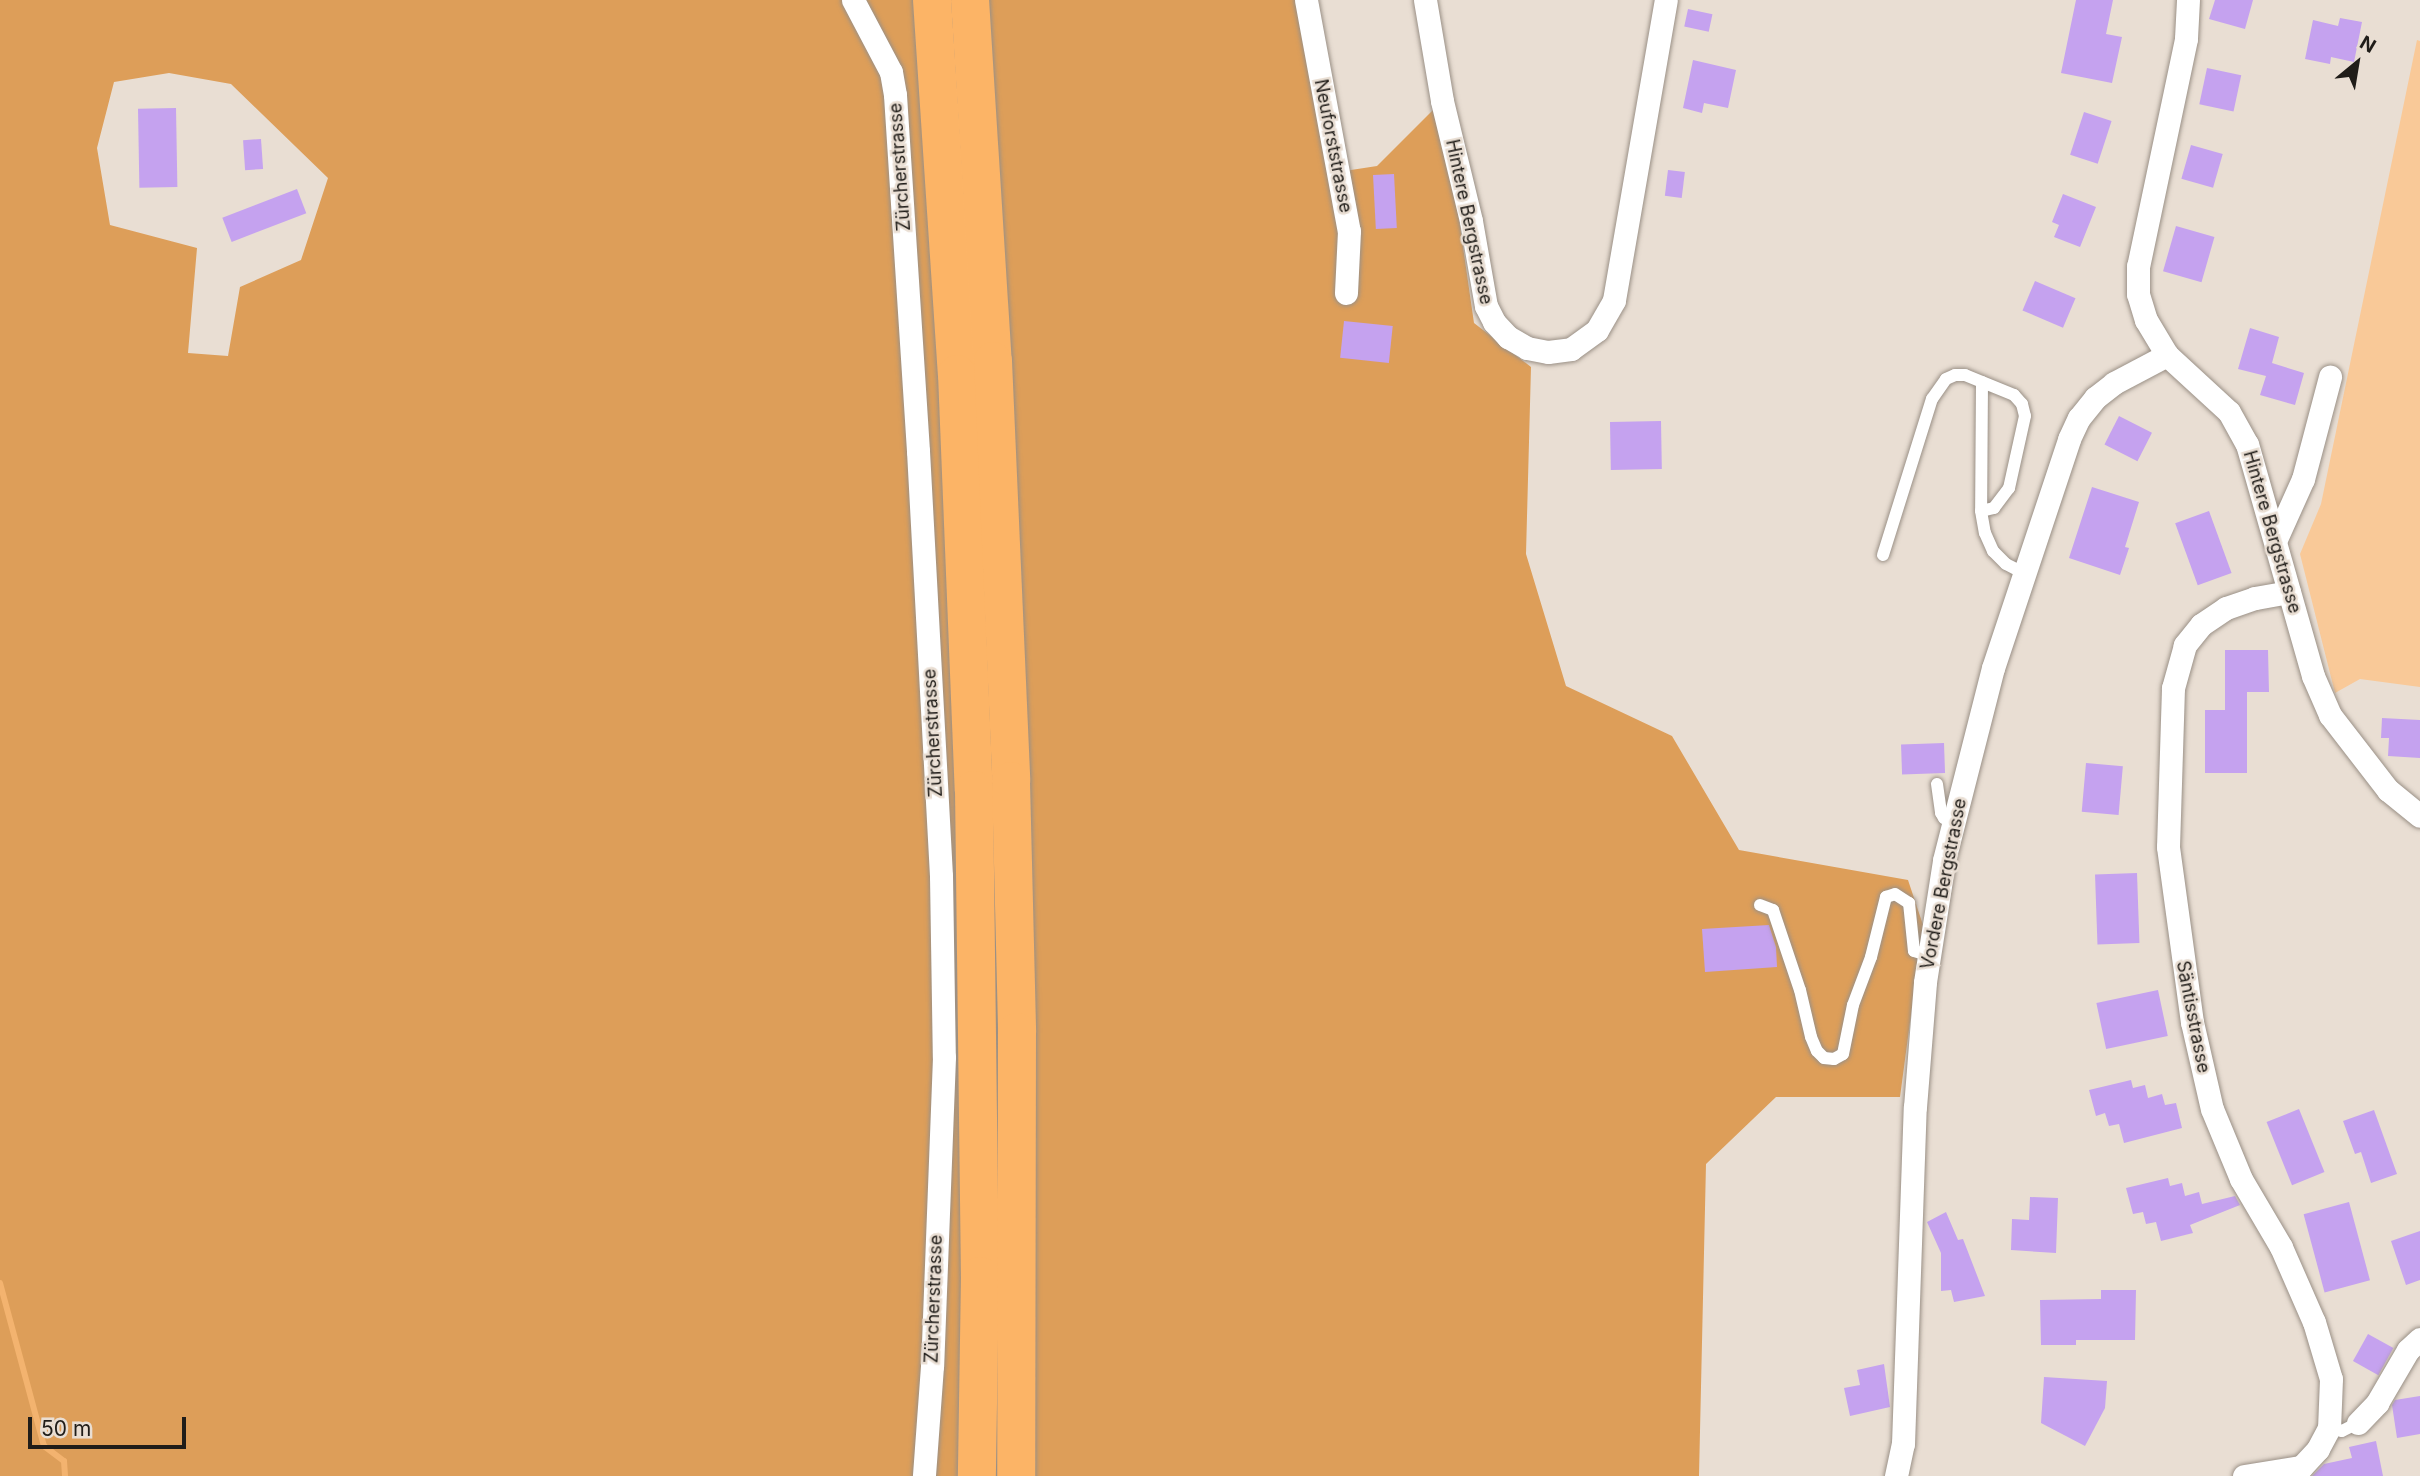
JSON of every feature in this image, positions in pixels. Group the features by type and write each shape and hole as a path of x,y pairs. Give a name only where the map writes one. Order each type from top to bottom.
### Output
{"highway":[{"path":"932,0 957,374 974,790 980,1276 977,1476"},
{"path":"970,0 993,361 1011,781 1017,1032 1016,1476"}],"street":[{"name":"Zürcherstrasse","path":"853,0 891,72 895,95 919,465 940,876 944,1057 932,1366 924,1476"},
{"name":"Neuforststrasse","path":"1306,0 1349,231 1346,293"},
{"name":"Hintere Bergstrasse","path":"1425,0 1442,102 1471,221 1486,306 1494,322 1508,337 1527,348 1548,352 1571,349 1597,330 1614,300 1666,0"},
{"name":"Hintere Bergstrasse","path":"2188,0 2186,39 2138,265 2138,294 2146,320 2167,355 2229,412 2247,444 2313,676 2330,715 2388,790 2420,816"},
{"name":"Vordere Bergstrasse","path":"1896,1476 1903,1444 1914,1107 1928,955 1954,823 1993,668 2069,439 2079,418 2095,398 2114,383 2167,355"},
{"path":"2276,539 2303,479 2330,377"},
{"name":"Säntisstrasse","path":"2289,592 2255,598 2226,608 2201,625 2185,645 2173,688 2168,846 2188,996 2212,1110 2241,1179 2281,1247 2314,1322 2331,1379 2329,1428"},
{"path":"2358,1423 2377,1403 2408,1350 2420,1339"},
{"path":"2244,1476 2302,1471 2329,1428"}],"lane":[{"path":"1884,555 1932,399 1938,387 1955,375 1965,374 2014,395 2022,404 2025,416 2009,488 1994,508 1981,511"},
{"path":"1982,382 1981,511 1985,533 1993,551 2006,564 2024,573"},
{"path":"1937,784 1941,813 1944,818 1954,823"},
{"path":"1760,905 1773,910 1800,990 1811,1037 1817,1051 1824,1058 1834,1059 1843,1054 1853,1005 1871,957 1886,897 1895,894 1909,903 1914,951 1928,955"},
{"path":"2329,1428 2342,1431 2358,1423"}],"shaded area":[{"path":"0,0 1306,0 1338,172 1377,166 1442,101 1474,323 1531,367 1526,554 1566,686 1672,736 1739,850 1908,880 1923,925 1900,1097 1776,1097 1706,1164 1699,1476 0,1476","holes":["169,73 231,84 328,178 301,260 240,287 228,356 188,353 197,248 110,225 97,148 114,82"]},
{"path":"2417,40 2420,41 2420,687 2360,679 2335,693 2300,554 2321,504"}],"building":[{"path":"2076,0 2113,0 2106,34 2122,37 2112,83 2061,73"},
{"path":"2215,0 2253,0 2245,29 2209,19"},
{"path":"1688,9 1712,14 1709,32 1684,27"},
{"path":"2340,18 2362,22 2354,62 2331,57 2330,64 2305,59 2313,20 2338,26"},
{"path":"1693,60 1736,70 1728,108 1704,103 1702,113 1683,108"},
{"path":"2207,68 2241,75 2234,111 2199,104"},
{"path":"176,108 177,187 139,188 138,109"},
{"path":"2084,112 2112,121 2098,164 2070,155"},
{"path":"261,139 263,169 245,170 243,140"},
{"path":"2191,145 2223,154 2213,188 2181,179"},
{"path":"1668,170 1685,172 1682,198 1665,196"},
{"path":"1394,174 1397,228 1376,229 1373,175"},
{"path":"297,189 306,213 232,242 222,218"},
{"path":"2063,194 2096,207 2080,247 2054,237 2059,225 2052,222"},
{"path":"2176,226 2214,237 2201,282 2163,271"},
{"path":"2035,281 2076,298 2063,328 2022,310"},
{"path":"1344,321 1393,326 1389,363 1340,358"},
{"path":"2250,328 2279,337 2272,363 2304,373 2295,405 2260,395 2266,376 2238,369"},
{"path":"2119,416 2152,433 2137,461 2104,445"},
{"path":"1661,421 1662,469 1611,470 1610,422"},
{"path":"2092,487 2139,502 2125,547 2129,548 2120,575 2069,558"},
{"path":"2209,511 2232,573 2198,585 2175,523"},
{"path":"2225,650 2268,650 2269,692 2247,692 2247,773 2205,773 2205,710 2225,710"},
{"path":"2382,718 2420,720 2420,758 2388,756 2389,738 2381,738"},
{"path":"1944,743 1945,773 1902,774 1901,745"},
{"path":"2086,763 2123,766 2119,815 2082,812"},
{"path":"2137,873 2139,943 2097,944 2095,874"},
{"path":"1769,925 1776,947 1777,967 1705,972 1702,929"},
{"path":"2158,990 2168,1036 2106,1049 2096,1003"},
{"path":"2131,1080 2133,1088 2145,1085 2148,1098 2162,1094 2165,1105 2176,1103 2182,1128 2124,1143 2119,1124 2109,1126 2105,1113 2096,1116 2089,1090"},
{"path":"2299,1109 2324,1172 2292,1185 2267,1122"},
{"path":"2374,1110 2397,1174 2371,1183 2361,1152 2355,1154 2343,1121"},
{"path":"2168,1178 2170,1186 2182,1183 2185,1196 2199,1192 2202,1204 2235,1196 2240,1205 2190,1225 2193,1233 2161,1241 2156,1222 2146,1224 2143,1212 2133,1214 2126,1188"},
{"path":"2030,1197 2058,1198 2056,1253 2011,1250 2012,1219 2029,1220"},
{"path":"2349,1202 2370,1280 2325,1292 2304,1214"},
{"path":"1946,1212 1958,1240 1963,1239 1985,1296 1954,1302 1951,1290 1941,1291 1941,1253 1927,1222"},
{"path":"2420,1231 2420,1280 2406,1285 2391,1241"},
{"path":"2101,1290 2136,1290 2135,1340 2076,1340 2076,1345 2041,1345 2040,1300 2101,1299"},
{"path":"2368,1334 2393,1348 2378,1375 2353,1361"},
{"path":"1884,1364 1890,1407 1850,1416 1844,1388 1860,1385 1857,1370"},
{"path":"2044,1377 2107,1381 2105,1408 2085,1446 2041,1423"},
{"path":"2420,1396 2420,1434 2397,1438 2392,1405 2395,1400"},
{"path":"2376,1441 2383,1476 2312,1476 2324,1464 2352,1458 2349,1447"}],"waterway":[{"path":"0,1283 44,1446 64,1461 65,1476"}]}
